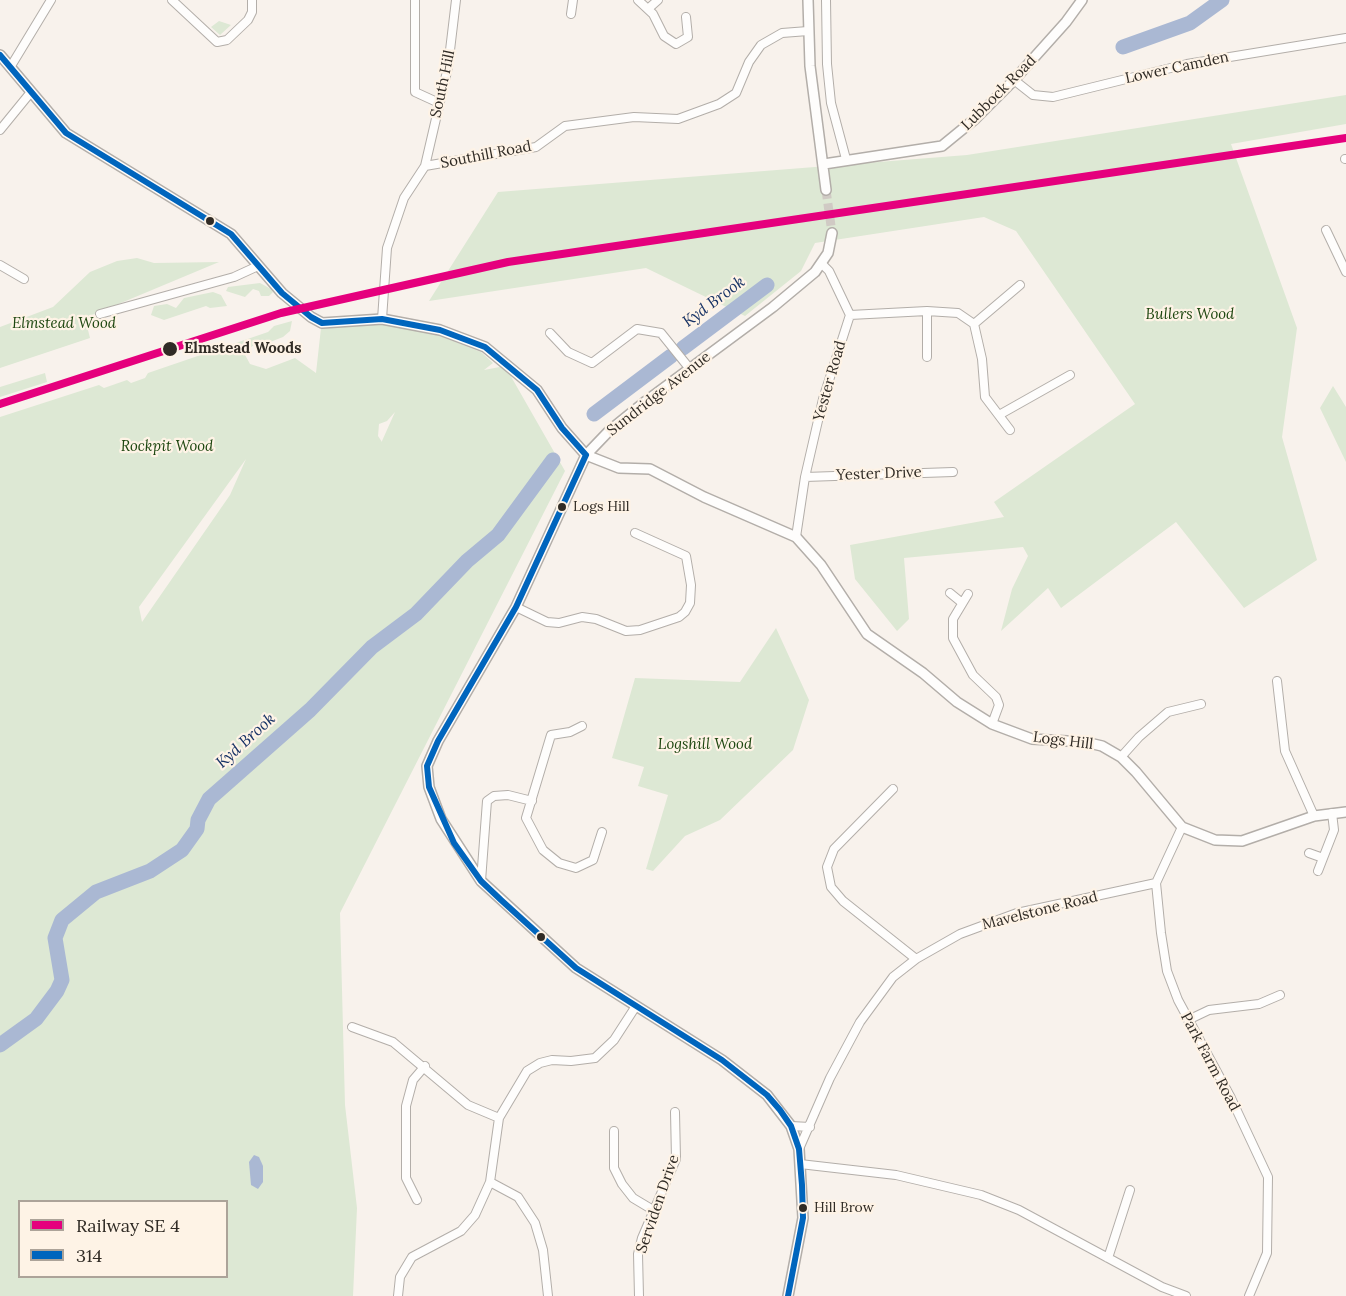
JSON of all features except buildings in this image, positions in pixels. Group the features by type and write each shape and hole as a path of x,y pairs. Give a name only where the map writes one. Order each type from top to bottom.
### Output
{"street":[{"path":"10,66 51,0"},
{"path":"172,0 218,42 227,40 248,20 252,12 252,0"},
{"path":"415,0 415,92 439,103"},
{"name":"South Hill","path":"425,166 448,67 456,0"},
{"path":"571,14 573,0"},
{"path":"638,0 649,8 664,36 676,44 688,37 686,17"},
{"path":"649,8 658,0"},
{"path":"808,0 810,66 826,190"},
{"path":"826,0 831,103 846,159"},
{"name":"Lubbock Road","path":"824,164 942,146 975,119 1014,80 1066,22 1082,0"},
{"name":"Southill Road","path":"382,318 387,248 404,198 425,166 536,147 565,126 634,117 678,118 720,104 735,93 749,62 761,45 782,33 808,31"},
{"name":"Lower Camden","path":"1014,80 1033,95 1053,97 1187,64 1346,38"},
{"path":"0,55 66,134 231,234 282,293 322,323 382,318 440,330 485,347 537,390 562,428 586,455"},
{"path":"0,130 31,92"},
{"path":"1326,230 1346,272"},
{"path":"832,234 828,253 822,264 829,271 850,315 927,311 958,313 974,324 982,359 985,398 1010,430"},
{"name":"Sundridge Avenue","path":"789,1296 803,1218 799,1149 791,1126 768,1095 735,1069 576,968 481,881 441,819 429,788 428,766 438,741 516,607 586,455 624,419 773,307 822,264"},
{"path":"0,265 24,279"},
{"path":"100,314 234,277 258,266"},
{"path":"974,324 1020,285"},
{"path":"927,311 927,357"},
{"name":"Yester Road","path":"796,537 805,477 823,399 850,315"},
{"path":"550,333 568,352 592,363 637,329 661,333 690,369"},
{"path":"999,415 1070,375"},
{"name":"Logs Hill","path":"586,455 619,468 650,469 704,497 796,537 833,582 867,634 923,673 957,702 992,724 1032,739 1085,742 1102,746 1121,757 1137,772 1182,827 1215,840 1242,841 1314,816 1346,812"},
{"name":"Yester Drive","path":"805,477 953,472"},
{"path":"516,607 547,622 558,623 582,617 596,619 626,631 640,630 679,617 690,603 691,585 686,556 635,533"},
{"path":"950,593 961,602"},
{"path":"968,594 961,602 953,619 953,638 973,675 996,698 999,705 992,724"},
{"path":"1277,681 1285,751 1314,816"},
{"path":"1121,757 1139,736 1168,712 1201,704"},
{"path":"582,726 570,732 551,735 526,818 543,850 559,863 576,868 593,860 602,832"},
{"path":"893,789 834,849 827,867 831,887 843,901 916,959"},
{"path":"481,881 487,801 494,796 508,795 532,801"},
{"path":"1318,871 1334,830 1332,813"},
{"path":"1156,883 1182,827"},
{"path":"1309,853 1323,858"},
{"name":"Mavelstone Road","path":"799,1149 830,1078 860,1022 887,984 916,959 980,925 1017,913 1156,883"},
{"name":"Park Farm Road","path":"1156,883 1167,971 1188,1020 1231,1098 1268,1177 1266,1253 1249,1296"},
{"path":"1188,1020 1209,1010 1259,1004 1280,995"},
{"path":"398,1296 400,1277 406,1264 419,1251 461,1231 475,1215 490,1182 499,1118 527,1071 540,1063 552,1060 595,1058 614,1040 636,1006"},
{"path":"352,1026 393,1042 425,1066 468,1105 499,1118"},
{"path":"417,1200 406,1178 406,1106 414,1080 425,1066"},
{"name":"Serviden Drive","path":"639,1296 638,1254 653,1210 676,1159 675,1112"},
{"path":"791,1126 810,1127"},
{"path":"614,1131 614,1168 621,1184 633,1198 653,1210"},
{"path":"800,1164 896,1175 981,1195 1019,1210 1162,1287 1186,1296"},
{"path":"490,1182 518,1197 535,1223 543,1250 548,1296"},
{"path":"1108,1258 1130,1190"}],"green space":[{"path":"219,21 231,25 220,35 211,27"},
{"name":"Bullers Wood","path":"1346,95 1346,124 1231,144 1297,328 1282,437 1317,560 1244,608 1176,522 1061,608 1048,588 1001,631 1012,589 1028,556 1023,547 904,558 909,619 897,631 855,579 850,545 1004,517 994,502 1135,404 1016,231 984,217 815,243 801,271 745,316 646,268 429,301 498,192 967,155"},
{"name":"Elmstead Wood","path":"137,258 154,263 219,262 85,318 90,338 0,368 0,327 53,307 90,272 117,261"},
{"path":"260,283 271,289 273,292 269,296 261,296 259,291 253,289 245,297 226,291 228,287"},
{"path":"213,292 221,295 227,306 210,308 206,306 164,320 151,315 154,306 167,304 176,308 184,298"},
{"name":"Rockpit Wood","path":"292,321 290,331 283,337 265,344 255,344 244,353 250,364 266,369 295,358 316,373 321,328 382,323 440,336 481,352 493,363 484,370 505,366 565,471 340,913 345,1105 357,1208 353,1296 0,1296 0,417 99,385 104,388 127,380 131,383 145,378 148,373 268,332 274,326","holes":["395,412 382,441 378,436 379,424 387,421","246,459 230,495 142,622 139,607"]},
{"path":"45,373 47,382 0,397 0,387"},
{"path":"1333,386 1346,407 1346,462 1320,408"},
{"name":"Logshill Wood","path":"776,628 809,700 793,750 720,820 685,836 653,871 646,869 668,795 638,786 644,767 612,758 635,678 740,682"}],"water":[{"path":"254,1155 259,1157 263,1166 263,1182 258,1189 251,1185 249,1162"}],"waterway":[{"name":"Kyd Brook","path":"1123,47 1190,23 1222,0"},
{"name":"Kyd Brook","path":"683,348 767,285"},
{"name":"Kyd Brook","path":"594,414 671,356"},
{"name":"Kyd Brook","path":"0,1045 36,1019 57,991 62,980 55,938 62,920 96,892 150,871 182,850 197,829 198,820 209,799 310,710 372,647 416,614 467,561 498,535 553,460"}],"tunnel":[{"path":"826,190 832,233"}],"transit line":[{"name":"314","path":"0,55 66,133 231,234 282,293 311,317 322,323 382,319 440,330 485,347 537,390 562,428 586,455"},
{"path":"0,404 281,313 508,262 1346,138"},
{"name":"314","path":"586,455 516,607 438,741 427,766 429,787 454,843 481,881 501,900 576,968 722,1060 767,1095 780,1110 791,1126 799,1149 802,1185 803,1218 788,1296"}],"place":[{"name":"Elmstead Woods","path":"170,349"},
{"name":"Logs Hill","path":"562,507"},
{"name":"Hill Brow","path":"803,1208"}]}
